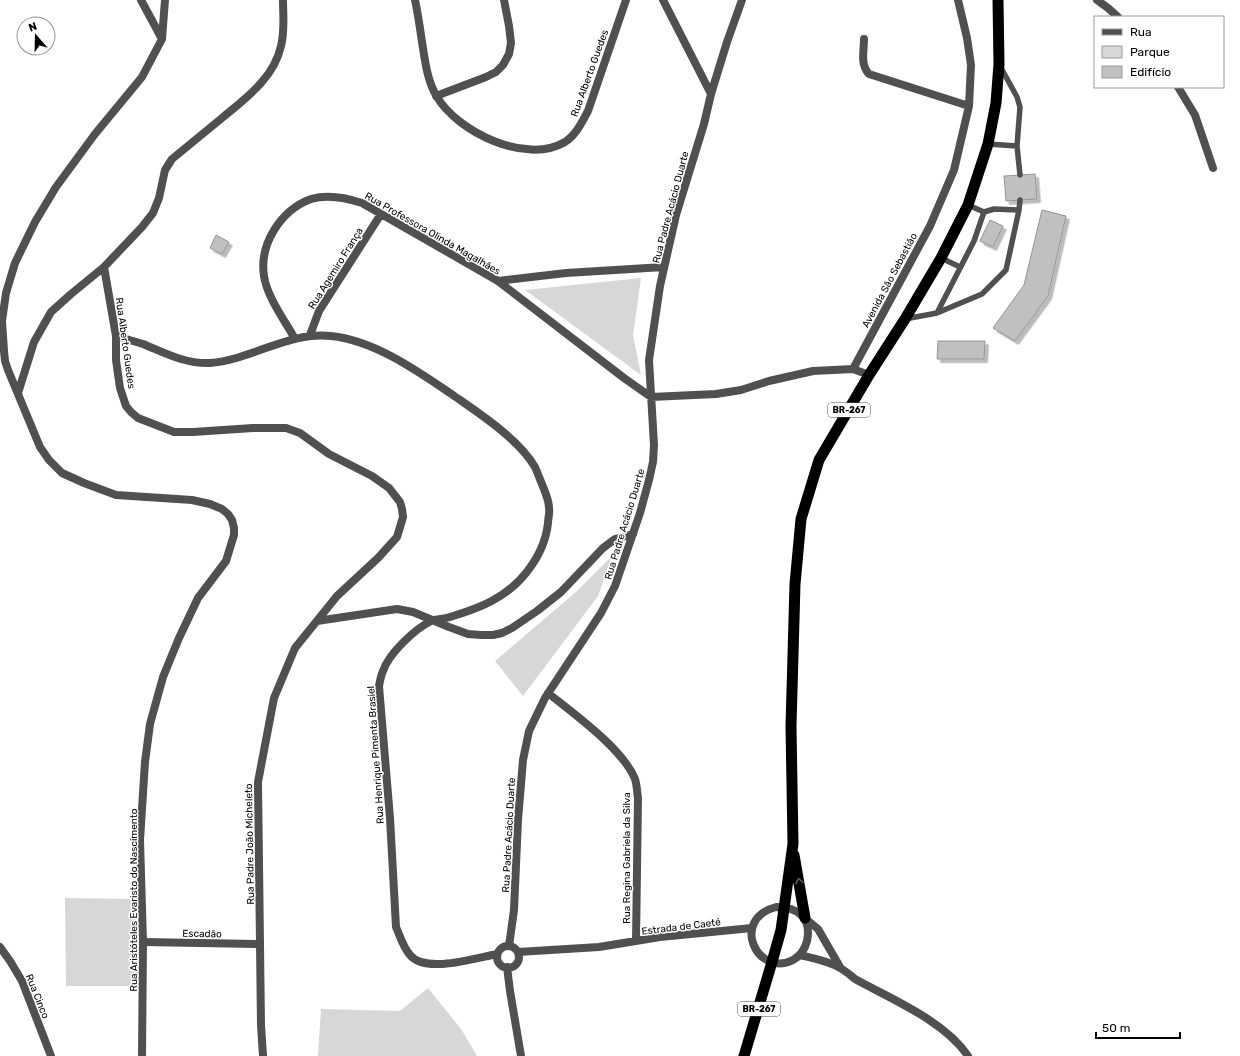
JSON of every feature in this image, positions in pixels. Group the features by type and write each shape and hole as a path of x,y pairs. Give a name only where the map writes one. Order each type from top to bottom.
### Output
{"highway":[{"name":"BR-267","path":"744,1056 780,930 792,844 791,726 795,584 801,519 819,460 941,258 968,205 988,144 996,103 999,64 998,0"},
{"path":"792,844 806,919"}],"street":[{"path":"141,0 162,39"},
{"path":"159,0 165,9"},
{"name":"Rua Aristóteles Evaristo do Nascimento","path":"142,1056 143,942 140,840 145,762 150,724 163,677 179,638 198,598 226,561 234,535 234,528 232,520 228,514 222,509 210,504 192,500 116,495 62,473 49,460 40,447 5,361 2,321 6,293 15,263 34,222 56,187 95,134 142,77 162,39 166,0"},
{"path":"18,393 34,342 51,312 104,267 142,227 153,213 159,198 165,170 172,159 257,88 271,69 282,45 283,0"},
{"name":"Rua Alberto Guedes","path":"415,0 430,82 436,96 443,106 458,121 473,132 489,139 522,149 536,150 552,147 565,142 580,126 588,111 626,0"},
{"path":"436,96 486,77 496,72 503,65 509,54 511,43 504,0"},
{"path":"663,0 711,94"},
{"name":"Rua Padre Acácio Duarte","path":"509,946 514,910 518,820 523,760 529,731 548,693 601,613 615,586 633,534 649,480 653,462 654,445 649,360 656,306 676,215 704,124 711,94 742,0"},
{"name":"Avenida São Sebastião","path":"853,369 930,226 954,170 969,106 970,59 964,22 958,0"},
{"path":"1097,0 1117,16"},
{"path":"864,38 863,64 869,74 969,106"},
{"path":"1179,88 1195,115 1213,168"},
{"name":"Rua Professora Olinda Magalhães","path":"295,339 274,302 264,278 264,252 274,231 289,212 299,205 313,199 335,197 350,199 362,203 498,282 650,397"},
{"name":"Rua Agemiro França","path":"310,335 319,311 381,214"},
{"name":"Rua Alberto Guedes","path":"104,267 116,336 116,360 120,388 126,406 138,418 174,432 254,428 286,428 300,432 329,454 372,476 389,488 400,502 403,517 397,537 378,558 337,596"},
{"path":"498,282 566,273 664,267"},
{"name":"Rua Henrique Pimenta Brasiel","path":"116,336 142,344 171,357 189,362 208,363 224,361 310,335 332,336 368,346 395,358 422,374 504,433 522,451 534,466 542,484 549,508 544,545 528,572 516,585 491,602 448,618 432,620 412,632 387,661 382,671 379,686 390,818 396,927 401,939 410,956 420,962 428,964 441,965 497,954"},
{"path":"650,397 716,394 741,390 769,381 813,371 853,369 869,375"},
{"path":"317,621 396,609 413,612 468,634 481,636 493,635 512,628 537,611 561,592 603,548 615,539 633,534"},
{"name":"Rua Padre João Micheleto","path":"263,1056 260,1025 258,782 274,698 295,648 337,596"},
{"name":"Rua Regina Gabriela da Silva","path":"548,693 605,741 630,769 636,780 638,798 636,941"},
{"path":"806,919 808,933 807,942 800,955 787,962 780,963 772,962 761,957 757,952 752,941 752,928 755,920 764,911 776,907 784,907 799,912 818,929 840,968"},
{"name":"Estrada de Caeté","path":"518,952 599,947 667,936 752,928"},
{"name":"Escadão","path":"143,942 260,944"},
{"path":"509,946 516,949 518,952 517,963 504,967 499,963 497,954 503,947 509,946"},
{"name":"Rua Cinco","path":"0,947 22,981 51,1056"},
{"path":"800,955 840,968 854,978 903,1004 942,1029 964,1050 968,1056"},
{"path":"507,967 521,1056"}],"lane":[{"path":"999,64 1017,96 1020,107 1018,146 1020,175"},
{"path":"988,144 1018,146"},
{"path":"905,319 937,313 982,294 1006,270 1020,200"},
{"path":"968,205 984,212 994,209 1019,210"},
{"path":"937,313 974,241 984,212"},
{"path":"941,258 960,267"}],"green space":[{"path":"641,278 633,335 641,375 525,290"},
{"path":"612,556 598,596 523,696 495,661 577,591"},
{"path":"65,898 135,899 139,986 66,986"},
{"path":"428,988 461,1029 477,1056 318,1056 321,1009 400,1011"}],"building":[{"path":"1035,174 1037,199 1006,201 1004,176"},
{"path":"1042,210 1066,216 1048,296 1015,341 993,328 1024,285"},
{"path":"990,220 1003,226 993,247 980,241"},
{"path":"216,235 229,242 222,254 210,248"},
{"path":"938,341 985,341 984,359 937,359"}]}
